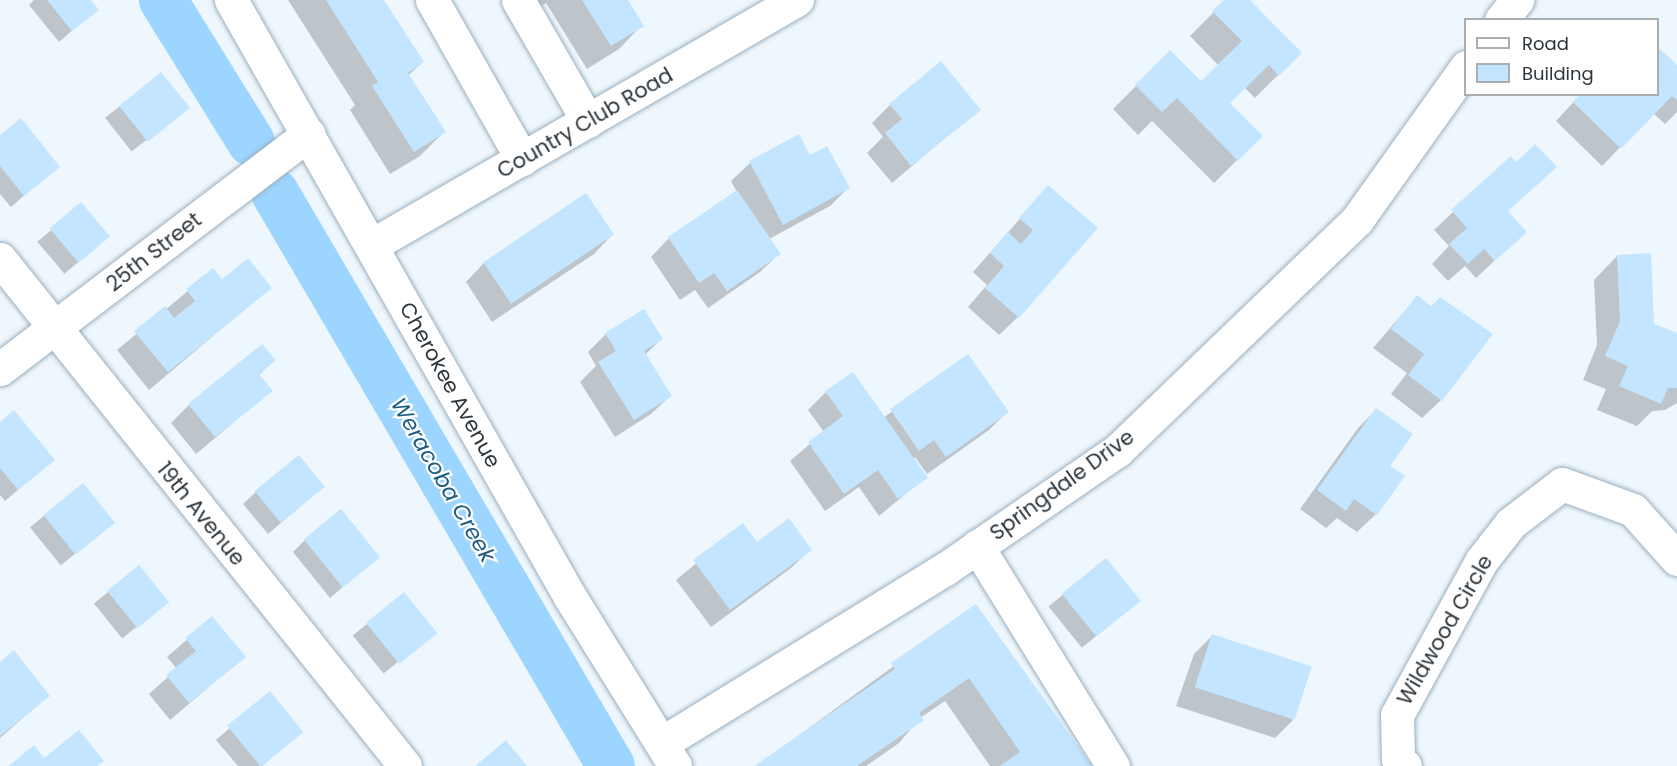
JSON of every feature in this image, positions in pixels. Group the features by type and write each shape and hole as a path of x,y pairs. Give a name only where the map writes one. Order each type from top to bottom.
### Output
{"street":[{"name":"Cherokee Avenue","path":"231,0 570,597 668,755"},
{"path":"432,0 522,159"},
{"path":"518,0 588,122"},
{"name":"Country Club Road","path":"372,245 797,0"},
{"path":"1502,18 1516,0"},
{"name":"Springdale Drive","path":"668,755 1117,451 1224,351 1357,220 1464,70"},
{"name":"25th Street","path":"0,369 309,134"},
{"name":"19th Avenue","path":"0,259 53,330 405,766"},
{"name":"Wildwood Circle","path":"1405,766 1398,759 1397,715 1482,560 1511,523 1562,484 1633,510 1677,559"},
{"path":"977,546 1113,766"}],"building":[{"path":"47,0 91,0 99,10 72,31"},
{"path":"326,0 384,0 424,62 408,73 446,132 414,152 372,86 378,82"},
{"path":"582,0 628,0 644,26 611,46"},
{"path":"1224,0 1250,0 1302,53 1279,76 1269,65 1230,103 1263,136 1238,161 1177,98 1162,112 1135,85 1170,50 1201,81 1242,41 1212,11"},
{"path":"1659,48 1677,65 1677,100 1672,96 1621,149 1573,102 1578,96 1659,96"},
{"path":"941,61 981,110 911,166 885,133 902,119 889,104"},
{"path":"161,72 190,108 148,142 119,106"},
{"path":"21,118 60,167 24,196 0,166 0,135"},
{"path":"799,134 810,155 827,146 850,188 783,225 749,161"},
{"path":"1535,144 1557,167 1508,211 1527,232 1495,261 1484,249 1468,264 1449,244 1467,228 1451,210 1511,156 1516,162"},
{"path":"1048,185 1098,228 1019,318 985,288 1004,266 990,253 1008,232 1021,244 1033,230 1019,218"},
{"path":"737,190 781,254 727,291 714,273 699,283 668,237"},
{"path":"586,193 614,234 511,304 483,262"},
{"path":"81,202 110,236 79,263 50,228"},
{"path":"1651,253 1654,324 1677,333 1677,388 1668,388 1661,404 1619,386 1628,366 1605,356 1620,321 1617,255"},
{"path":"248,258 272,288 168,372 134,331 165,306 174,318 195,301 186,289 213,268 222,279"},
{"path":"1417,295 1432,307 1440,297 1493,334 1442,401 1408,375 1424,354 1391,329"},
{"path":"644,309 663,339 644,351 672,396 634,420 598,362 616,351 605,333"},
{"path":"262,344 276,360 259,374 273,391 215,437 188,404"},
{"path":"968,354 1009,412 946,457 934,440 919,451 890,409"},
{"path":"853,372 928,478 898,499 878,470 844,494 808,442 843,416 825,391"},
{"path":"1376,408 1413,434 1390,466 1405,476 1377,515 1354,499 1346,511 1317,490"},
{"path":"14,410 55,460 18,490 0,468 0,422"},
{"path":"299,455 325,487 281,523 255,491"},
{"path":"83,483 115,523 75,555 43,515"},
{"path":"341,509 380,557 343,587 304,539"},
{"path":"789,518 812,550 730,610 693,560 743,523 757,542"},
{"path":"1106,558 1141,601 1096,637 1062,594"},
{"path":"139,565 169,602 137,628 107,591"},
{"path":"404,592 437,633 399,664 366,623"},
{"path":"976,604 1092,766 1000,766 1020,752 969,678 919,713 924,720 857,766 754,766 895,669 891,663"},
{"path":"212,616 246,657 189,703 166,675 196,651 185,638"},
{"path":"1212,634 1312,666 1295,720 1195,687"},
{"path":"14,650 50,696 0,736 0,662"},
{"path":"270,691 303,732 260,766 227,726"},
{"path":"79,730 104,761 97,766 9,766 34,745 44,758"},
{"path":"506,740 527,766 475,766"}],"waterway":[{"name":"Weracoba Creek","path":"163,0 251,142"},
{"name":"Weracoba Creek","path":"275,193 611,766"}]}
